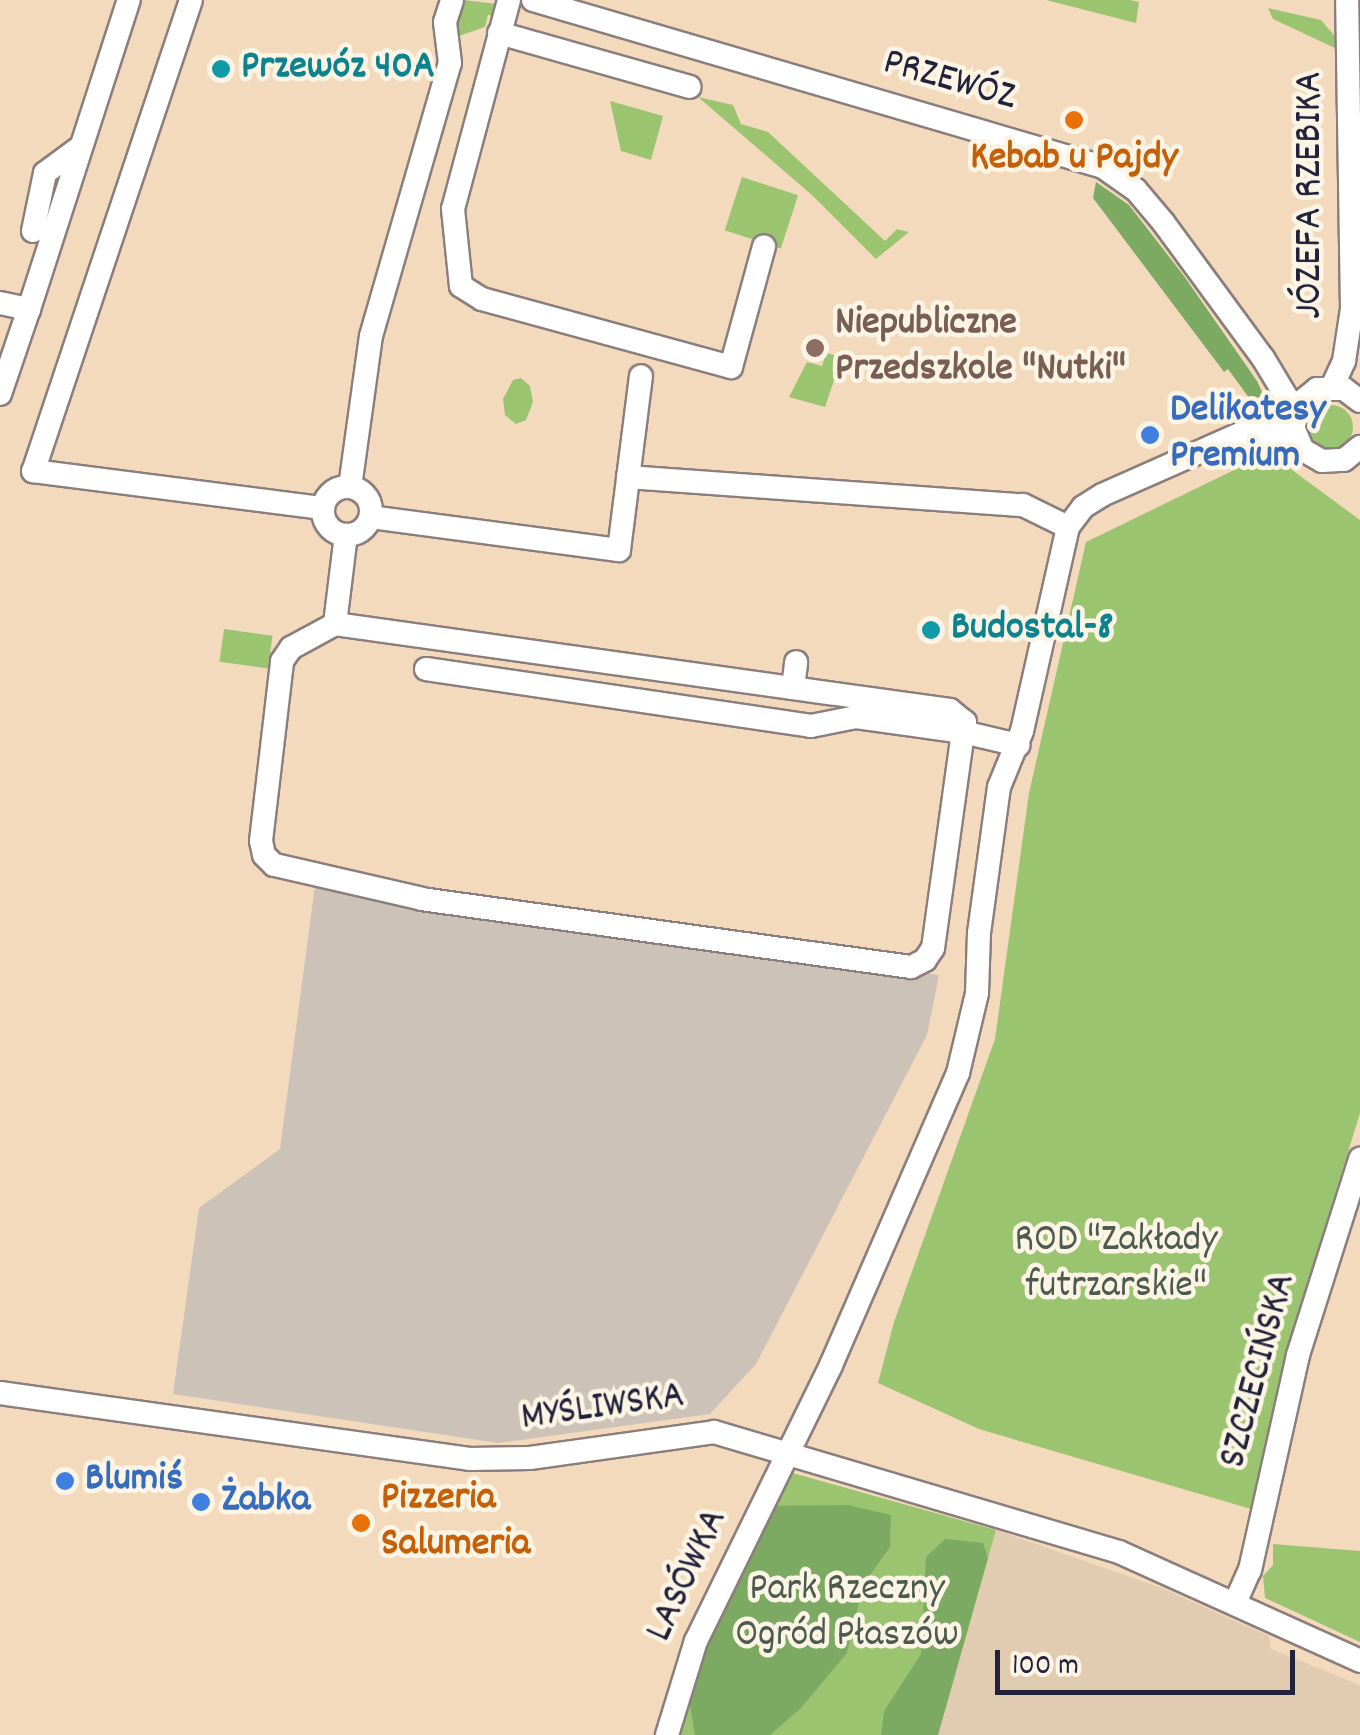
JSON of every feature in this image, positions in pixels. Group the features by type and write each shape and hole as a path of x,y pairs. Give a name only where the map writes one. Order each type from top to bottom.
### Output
{"street":[{"path":"2,382 130,0"},
{"path":"191,0 33,471 323,508"},
{"path":"350,488 371,336 450,63 445,22 452,0"},
{"path":"509,0 452,209 462,286 482,299 731,367 764,246"},
{"name":"PRZEWÓZ","path":"533,0 1103,167 1150,204 1262,358 1306,410"},
{"name":"JÓZEFA RZEBIKA","path":"1306,410 1344,361 1352,309 1347,0"},
{"path":"500,34 690,87"},
{"path":"33,231 45,173 79,148"},
{"path":"0,303 29,308"},
{"path":"371,516 619,550 642,376"},
{"path":"628,477 951,506 1023,505 1068,527 1083,507 1102,495 1230,437 1306,410 1360,401"},
{"path":"1306,410 1322,461 1355,459"},
{"path":"350,488 367,497 371,516 360,532 346,536 328,527 323,508 334,491 350,488"},
{"name":"LASÓWKA","path":"667,1735 696,1641 790,1453 958,1074 977,993 979,933 998,787 1018,745 1068,527"},
{"path":"335,624 346,536"},
{"path":"335,624 540,652 950,710 964,722 932,948 926,960 911,968 423,898 274,865 264,855 260,840 282,660 291,648 335,624"},
{"path":"535,685 540,652"},
{"path":"792,688 796,662"},
{"path":"426,669 811,726 856,717 963,732 1018,745"},
{"name":"SZCZECIŃSKA","path":"1235,1603 1250,1570 1298,1355 1360,1159"},
{"name":"MYŚLIWSKA","path":"0,1393 468,1458 530,1458 701,1431 790,1453 1119,1552 1360,1661"}],"shaded area":[{"path":"315,885 939,975 927,1035 756,1364 710,1414 498,1443 173,1394 199,1208 280,1149"},
{"path":"996,1530 1159,1587 1269,1636 1271,1649 1360,1685 1360,1735 938,1735"}],"green space":[{"path":"464,0 497,4 495,16 488,15 485,27 459,36 456,19"},
{"path":"1046,0 1130,0 1139,2 1136,23"},
{"path":"1268,8 1321,20 1338,40 1339,50 1273,19"},
{"path":"698,97 733,105 741,124 768,132 885,241 897,229 909,232 876,259 813,196"},
{"path":"610,101 663,116 651,160 621,151"},
{"path":"742,177 798,195 781,248 725,230"},
{"path":"1096,182 1129,205 1184,276 1257,381 1262,392 1255,406 1228,369 1224,372 1093,198"},
{"path":"826,353 842,357 825,407 789,397 807,362 822,366"},
{"path":"521,378 530,386 533,402 526,420 516,424 505,415 503,399 513,380"},
{"path":"1331,405 1346,412 1353,427 1346,442 1331,449 1316,442 1309,427 1316,412"},
{"name":"ROD \"Zakłady futrzarskie\"","path":"1269,453 1360,520 1360,1113 1300,1308 1251,1509 979,1429 878,1383 894,1322 995,1039 1029,793 1086,542"},
{"path":"224,629 273,636 268,668 219,662"},
{"name":"Park Rzeczny Ogród Płaszów","path":"782,1470 996,1530 938,1735 670,1735"},
{"path":"848,1505 891,1515 890,1547 863,1585 847,1653 801,1708 770,1735 695,1735 686,1683 767,1506"},
{"path":"945,1539 983,1543 988,1558 938,1735 881,1735 884,1711 921,1654 926,1557"},
{"path":"1273,1544 1360,1551 1360,1642 1265,1598 1263,1576 1273,1565"}],"place":[{"name":"Przewóz 40A","path":"221,69"},
{"name":"Kebab u Pajdy","path":"1074,120"},
{"name":"Niepubliczne Przedszkole \"Nutki\"","path":"815,348"},
{"name":"Delikatesy Premium","path":"1150,435"},
{"name":"Budostal-8","path":"931,630"},
{"name":"Blumiś","path":"65,1481"},
{"name":"Żabka","path":"201,1502"},
{"name":"Pizzeria Salumeria","path":"361,1523"}]}
